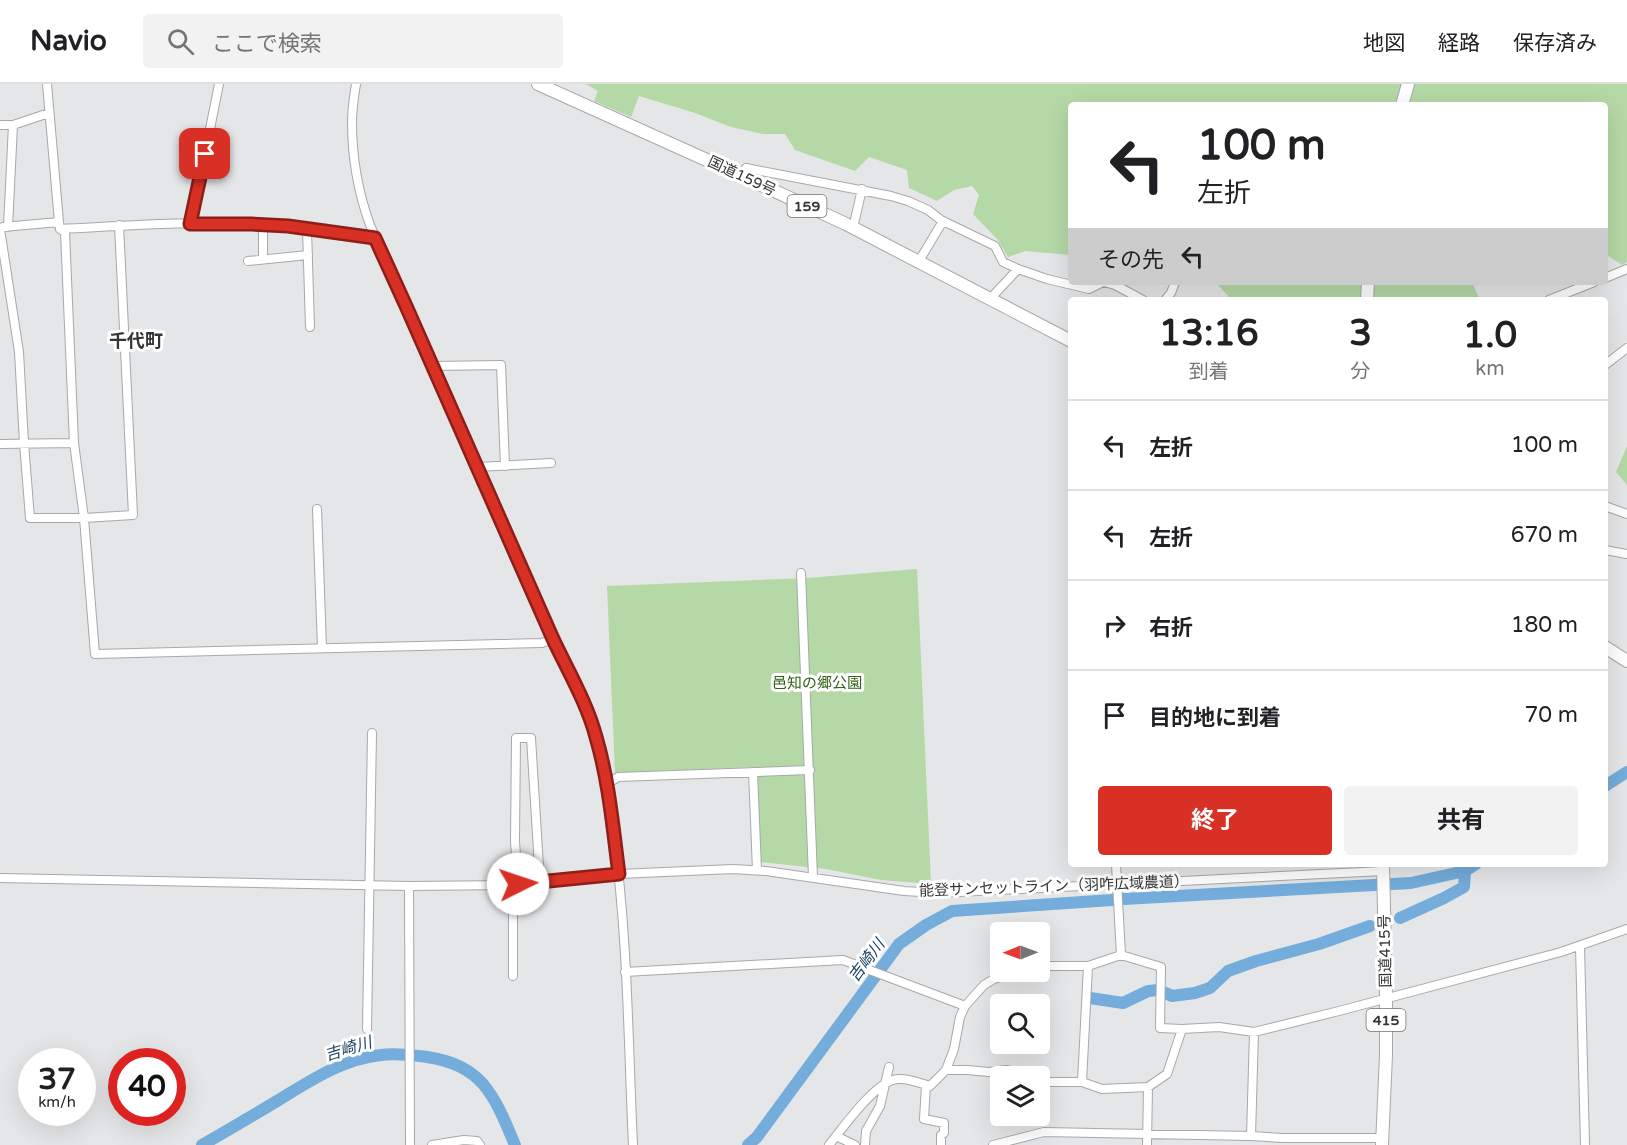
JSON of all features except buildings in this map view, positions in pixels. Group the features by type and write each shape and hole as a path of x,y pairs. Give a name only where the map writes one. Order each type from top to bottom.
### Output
{"highway":[{"name":"国道159号","path":"537,84 854,228 1068,339"},
{"path":"1403,102 1408,84"},
{"path":"1608,649 1627,662"},
{"name":"国道415号","path":"1382,1142 1386,1055 1383,871"}],"street":[{"path":"47,84 60,225 65,232 74,443 84,518 95,654 542,644 553,639"},
{"path":"190,224 219,84"},
{"path":"356,84 352,121 357,182 363,208 596,735 619,874 626,972 633,1145"},
{"path":"0,125 13,125 49,113"},
{"path":"13,125 3,228 19,352 30,518 133,515 119,225"},
{"path":"740,175 746,168 862,189 908,201 995,246 1003,262 1068,285"},
{"path":"854,228 862,189"},
{"path":"918,261 943,221"},
{"path":"3,228 60,225 263,225 375,238"},
{"path":"263,225 263,259"},
{"path":"307,229 310,327"},
{"path":"248,261 308,255"},
{"path":"990,299 1018,269"},
{"path":"1608,277 1627,269"},
{"path":"1070,285 1089,289 1098,285"},
{"path":"1115,285 1137,297"},
{"path":"1556,297 1586,285"},
{"path":"1608,362 1627,348"},
{"path":"433,366 501,364 504,466"},
{"path":"0,444 74,443"},
{"path":"477,467 552,463"},
{"path":"1608,507 1627,514"},
{"path":"317,509 322,648"},
{"path":"1608,551 1627,554"},
{"path":"801,573 813,877"},
{"path":"367,1029 372,733"},
{"path":"513,976 516,738 531,738 540,883"},
{"path":"606,785 618,777 810,770"},
{"path":"753,772 758,870"},
{"path":"1116,867 1121,955"},
{"name":"能登サンセットライン（羽咋広域農道）","path":"0,878 409,886 515,885 619,874 733,869 758,870 938,894 1383,871"},
{"path":"409,886 410,1145"},
{"path":"1050,966 1088,966 1121,955 1161,967 1160,1028 1219,1027 1254,1032 1580,946 1627,929"},
{"path":"1580,946 1585,1145"},
{"path":"626,972 843,960 965,1006"},
{"path":"1082,1082 1088,966"},
{"path":"829,1145 872,1093 883,1084 897,1078 930,1086 946,1070 965,1006 990,981"},
{"path":"1050,1082 1082,1082 1102,1089 1148,1087 1167,1074 1182,1029"},
{"path":"1251,1136 1254,1032"},
{"path":"865,1145 866,1131 880,1106 889,1067"},
{"path":"946,1070 990,1072"},
{"path":"926,1085 924,1119 944,1123 941,1145"},
{"path":"1147,1145 1148,1087"},
{"path":"993,1145 1044,1132 1251,1136 1382,1142"},
{"path":"836,1136 855,1145"},
{"path":"432,1145 464,1140 477,1141 480,1145"}],"green space":[{"path":"586,84 1627,84 1627,262 1622,265 1608,256 1608,102 1068,102 1068,255 1025,251 1008,257 997,239 973,214 979,195 972,186 954,190 937,201 909,188 907,170 869,157 855,171 795,150 785,134 763,134 731,127 639,96 631,117 594,101 598,91"},
{"path":"1218,285 1473,285 1479,297 1229,297"},
{"path":"1627,446 1627,485 1616,472"},
{"name":"邑知の郷公園","path":"917,569 931,884 881,880 826,869 760,862 754,767 615,773 607,586 807,578"}],"waterway":[{"name":"吉崎川","path":"1608,784 1627,772"},
{"name":"吉崎川","path":"1400,918 1464,887 1465,871 1471,867"},
{"name":"吉崎川","path":"1124,899 1411,883 1465,871"},
{"name":"吉崎川","path":"748,1145 757,1137 899,944 926,925 952,911 1112,900"},
{"name":"吉崎川","path":"1090,998 1123,1003 1148,991 1159,990 1172,996 1195,993 1210,988 1228,971 1370,926"},
{"name":"吉崎川","path":"202,1145 327,1072 367,1057 392,1054 443,1060 471,1073 493,1098 515,1145"}],"district":[{"name":"千代町","path":"136,341"}],"route":[{"path":"205,154 190,224 288,226 375,238 576,687 596,735 602,760 619,874 518,884"}]}
